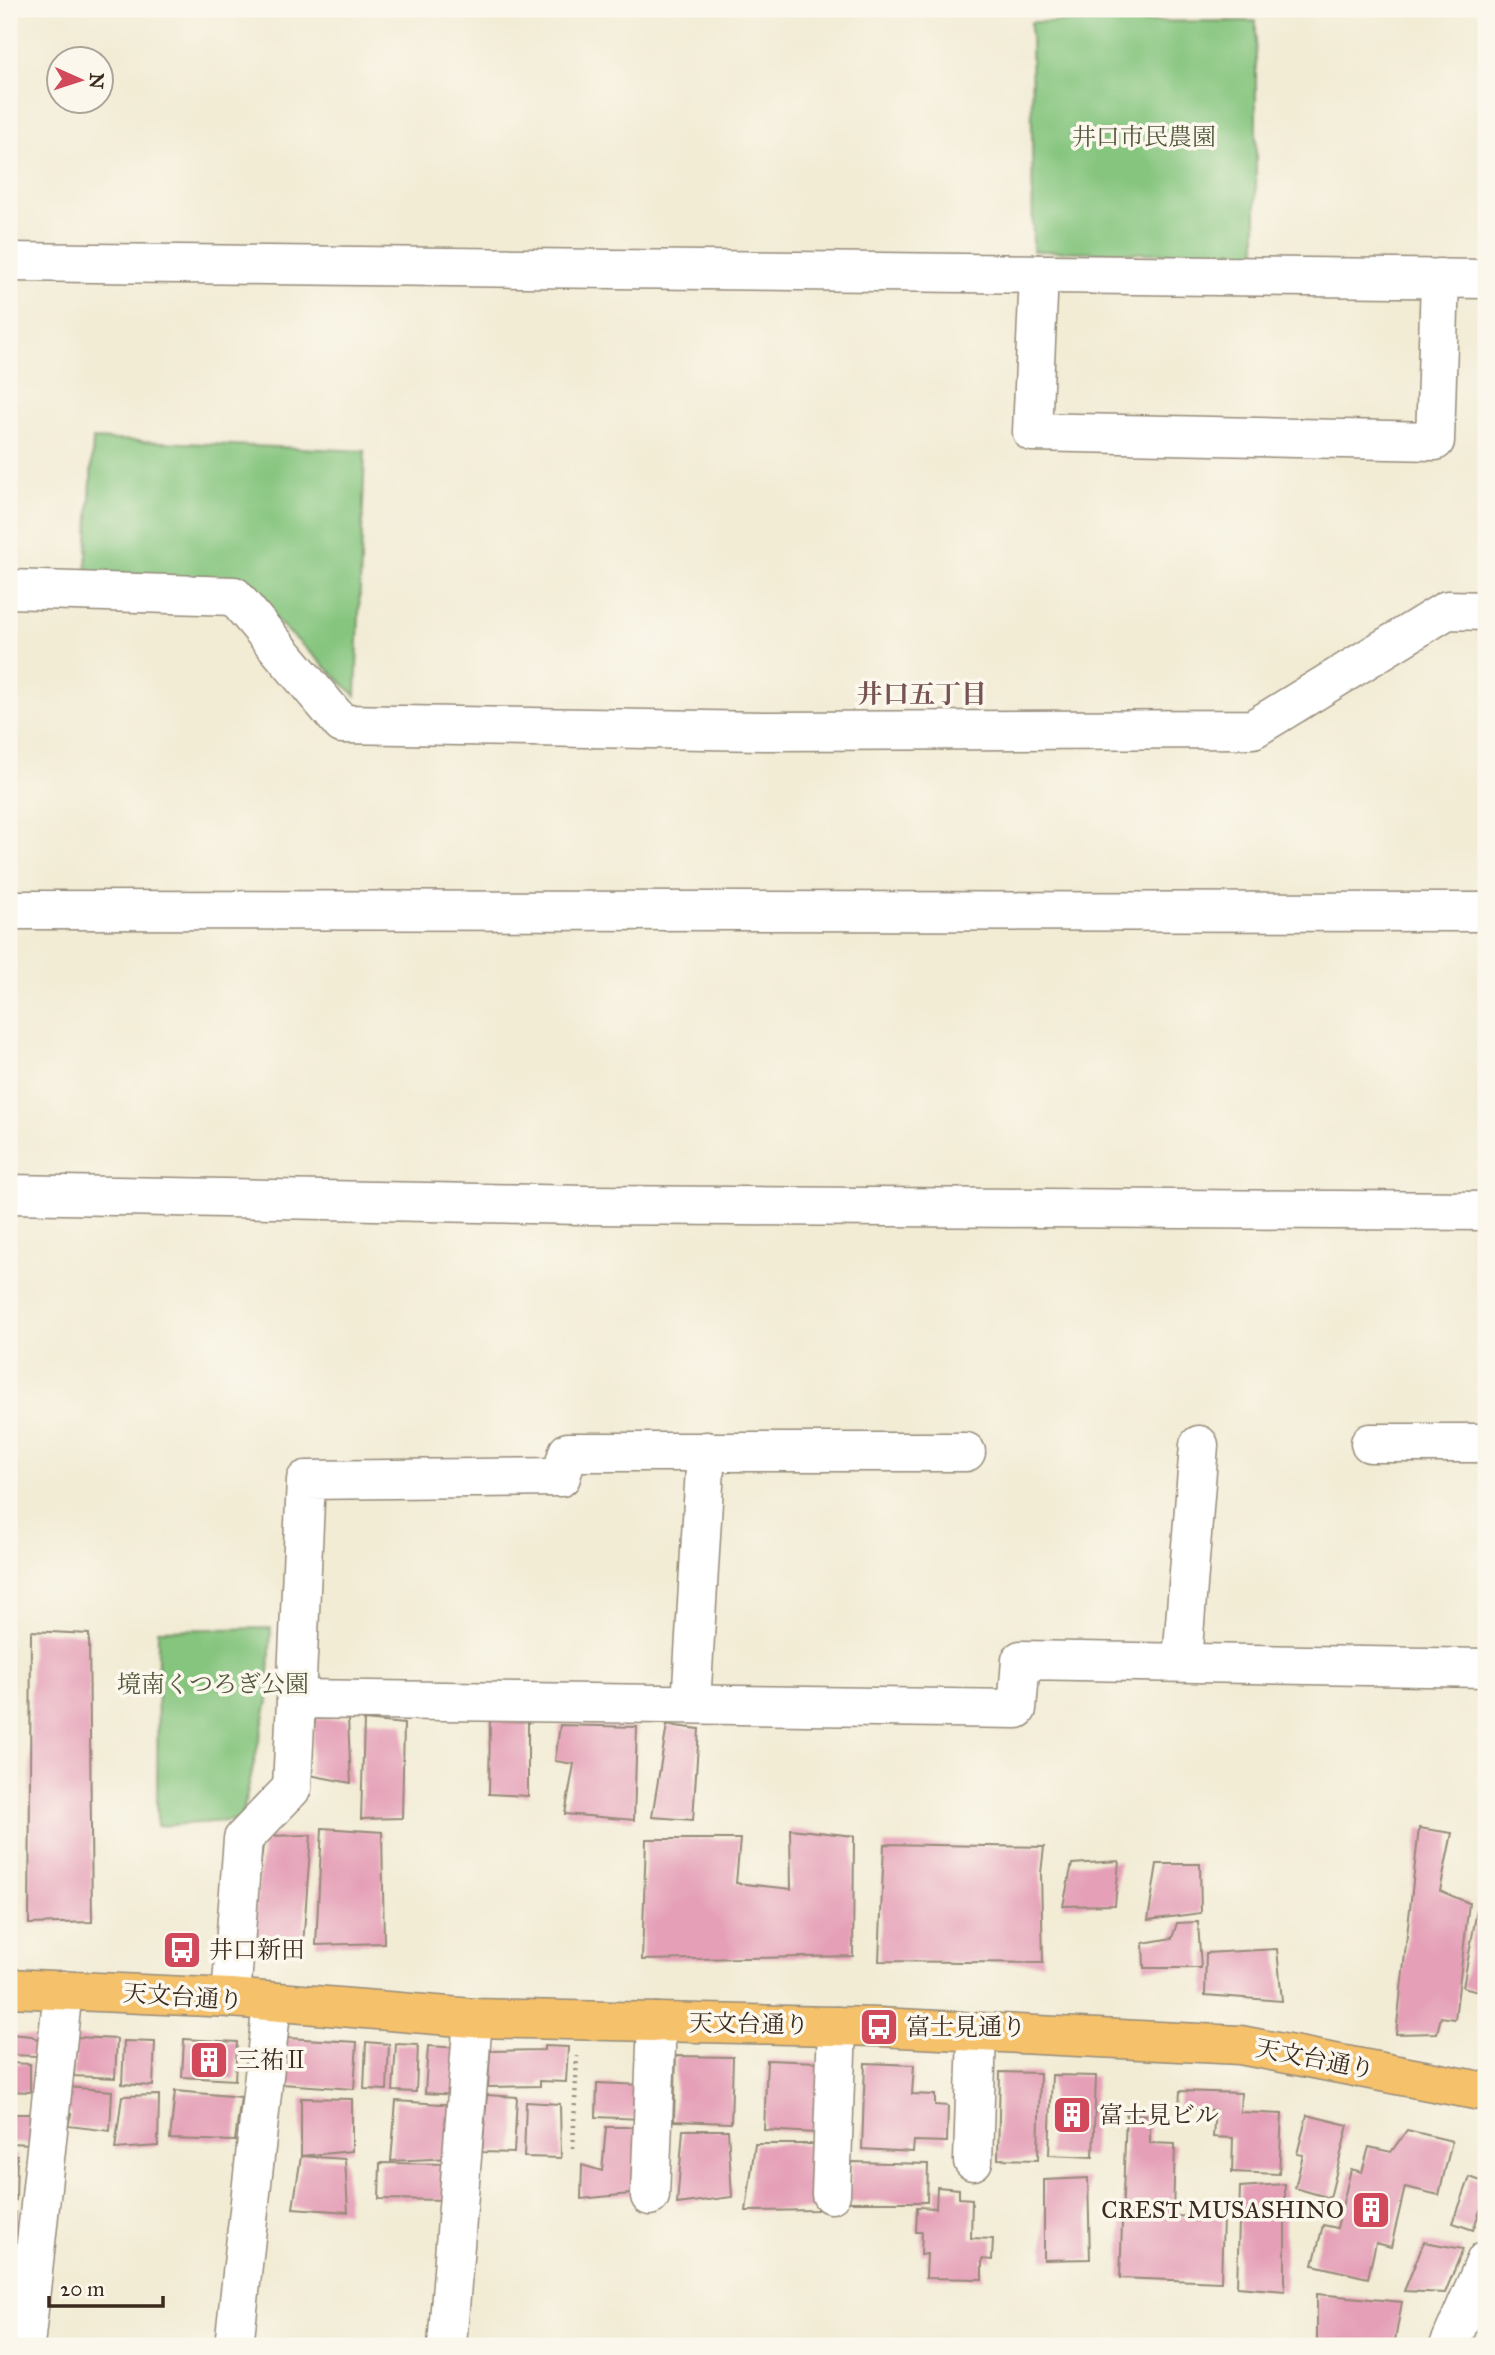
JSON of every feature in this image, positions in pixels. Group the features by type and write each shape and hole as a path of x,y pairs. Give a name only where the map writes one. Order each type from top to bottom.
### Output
{"main road":[{"name":"天文台通り","path":"9,1988 231,1998 473,2018 837,2026 1240,2045 1486,2092"}],"street":[{"path":"9,262 1486,279"},
{"path":"1040,274 1032,432 1435,441 1440,278"},
{"path":"9,589 234,597 342,724 764,731 1253,729 1447,610 1486,611"},
{"path":"9,910 1486,912"},
{"path":"9,1194 598,1205 1486,1211"},
{"path":"1370,1443 1486,1443"},
{"path":"1182,1661 1199,1445"},
{"path":"691,1704 706,1451"},
{"path":"231,1998 243,1839 292,1788 306,1480 561,1477 568,1452 966,1452"},
{"path":"298,1699 1017,1709 1021,1660 1486,1668"},
{"path":"25,2346 63,1990"},
{"path":"234,2346 272,2003"},
{"path":"447,2346 473,2018"},
{"path":"650,2196 657,2022"},
{"path":"831,2194 837,2026"},
{"path":"973,2161 977,2033"},
{"path":"1450,2346 1486,2260"}],"path":[{"path":"573,2148 579,2021"}],"green space":[{"name":"井口市民農園","path":"1256,21 1256,255 1033,251 1031,22"},
{"path":"93,439 365,451 356,696 236,582 86,577"},
{"name":"境南くつろぎ公園","path":"271,1628 268,1701 241,1820 157,1826 158,1630"}],"building":[{"path":"31,1631 89,1634 92,1922 29,1924"},
{"path":"490,1716 528,1720 528,1796 489,1794"},
{"path":"315,1719 348,1719 351,1783 309,1775"},
{"path":"364,1720 404,1724 402,1818 361,1819"},
{"path":"560,1725 637,1727 634,1820 565,1814 574,1764 555,1761"},
{"path":"667,1725 699,1729 693,1820 652,1817"},
{"path":"322,1828 382,1832 384,1943 316,1945"},
{"path":"1419,1828 1452,1833 1440,1891 1469,1903 1455,2019 1441,2017 1437,2033 1396,2034"},
{"path":"790,1829 854,1836 853,1956 642,1960 646,1839 740,1839 736,1883 791,1889"},
{"path":"311,1835 303,1946 251,1946 264,1836"},
{"path":"884,1844 1044,1847 1041,1873 1043,1963 879,1961"},
{"path":"1119,1861 1115,1905 1063,1906 1072,1864"},
{"path":"1157,1864 1200,1864 1201,1913 1148,1920"},
{"path":"1480,1893 1486,1894 1486,1993 1463,1987"},
{"path":"1198,1922 1201,1968 1144,1968 1143,1943 1172,1938 1177,1923"},
{"path":"1277,1949 1282,2001 1205,1995 1206,1953"},
{"path":"9,2034 32,2036 38,2041 37,2056 9,2055"},
{"path":"76,2037 117,2039 115,2078 74,2076"},
{"path":"286,2038 357,2042 354,2089 282,2084"},
{"name":"三祐Ⅱ","path":"184,2039 237,2042 235,2080 182,2077"},
{"path":"124,2041 155,2042 153,2086 122,2084"},
{"path":"366,2042 389,2044 387,2090 364,2089"},
{"path":"396,2044 418,2045 416,2092 393,2091"},
{"path":"428,2046 460,2048 458,2095 425,2093"},
{"path":"544,2046 568,2047 566,2082 540,2081 540,2086 488,2087 490,2051 544,2050"},
{"path":"676,2056 733,2057 731,2123 674,2121"},
{"path":"767,2060 819,2062 816,2133 764,2130"},
{"path":"9,2063 30,2064 30,2092 9,2091"},
{"path":"865,2063 914,2065 912,2094 935,2095 935,2105 948,2106 947,2142 914,2141 913,2152 862,2149"},
{"path":"1000,2072 1040,2073 1038,2160 998,2159"},
{"name":"富士見ビル","path":"1052,2075 1096,2076 1093,2157 1049,2155"},
{"path":"597,2083 643,2085 642,2119 596,2117"},
{"path":"67,2087 112,2091 110,2131 68,2126 71,2114 66,2111"},
{"path":"175,2091 241,2097 235,2141 170,2139"},
{"path":"1180,2091 1241,2093 1240,2112 1282,2114 1279,2174 1232,2172 1233,2138 1213,2137 1215,2110 1179,2108"},
{"path":"159,2095 158,2146 115,2149 122,2096"},
{"path":"487,2095 517,2097 514,2153 482,2152"},
{"path":"301,2098 352,2099 352,2151 301,2156"},
{"path":"396,2101 456,2105 452,2158 391,2161"},
{"path":"526,2102 560,2104 561,2158 524,2157"},
{"path":"9,2114 34,2114 32,2144 9,2143"},
{"path":"1126,2114 1150,2115 1150,2143 1175,2144 1173,2216 1223,2218 1221,2282 1120,2278"},
{"path":"1307,2115 1348,2125 1330,2198 1295,2188 1303,2155 1297,2154"},
{"path":"606,2127 641,2127 640,2193 581,2199 582,2165 602,2171"},
{"path":"683,2130 728,2130 732,2197 677,2204"},
{"name":"CREST MUSASHINO","path":"1407,2130 1452,2141 1439,2195 1405,2187 1391,2247 1376,2243 1368,2278 1313,2265 1323,2225 1337,2228 1351,2169 1362,2172 1369,2147 1391,2152"},
{"path":"755,2144 820,2144 817,2210 746,2211"},
{"path":"9,2154 17,2155 16,2200 9,2199"},
{"path":"301,2156 345,2159 348,2212 293,2208"},
{"path":"852,2162 928,2164 927,2202 849,2202"},
{"path":"380,2163 451,2164 449,2200 379,2199"},
{"path":"1470,2177 1481,2181 1486,2194 1473,2230 1453,2223"},
{"path":"1088,2178 1090,2259 1044,2260 1044,2180"},
{"path":"1285,2184 1285,2291 1237,2287 1240,2187"},
{"path":"937,2187 959,2189 959,2198 972,2199 971,2238 993,2239 992,2260 982,2259 982,2279 926,2278 927,2254 921,2255 922,2232 916,2232 917,2207 936,2208"},
{"path":"9,2212 16,2212 15,2258 9,2257"},
{"path":"1424,2242 1463,2249 1445,2293 1404,2291"},
{"path":"9,2267 12,2267 14,2287 9,2289"},
{"path":"1317,2294 1402,2302 1394,2346 1317,2346"}],"place":[{"name":"井口新田","path":"182,1950"},
{"name":"富士見通り","path":"879,2027"},
{"name":"三祐Ⅱ","path":"209,2060"},
{"name":"富士見ビル","path":"1072,2115"},
{"name":"CREST MUSASHINO","path":"1371,2210"}],"district":[{"name":"井口五丁目","path":"922,694"}]}
